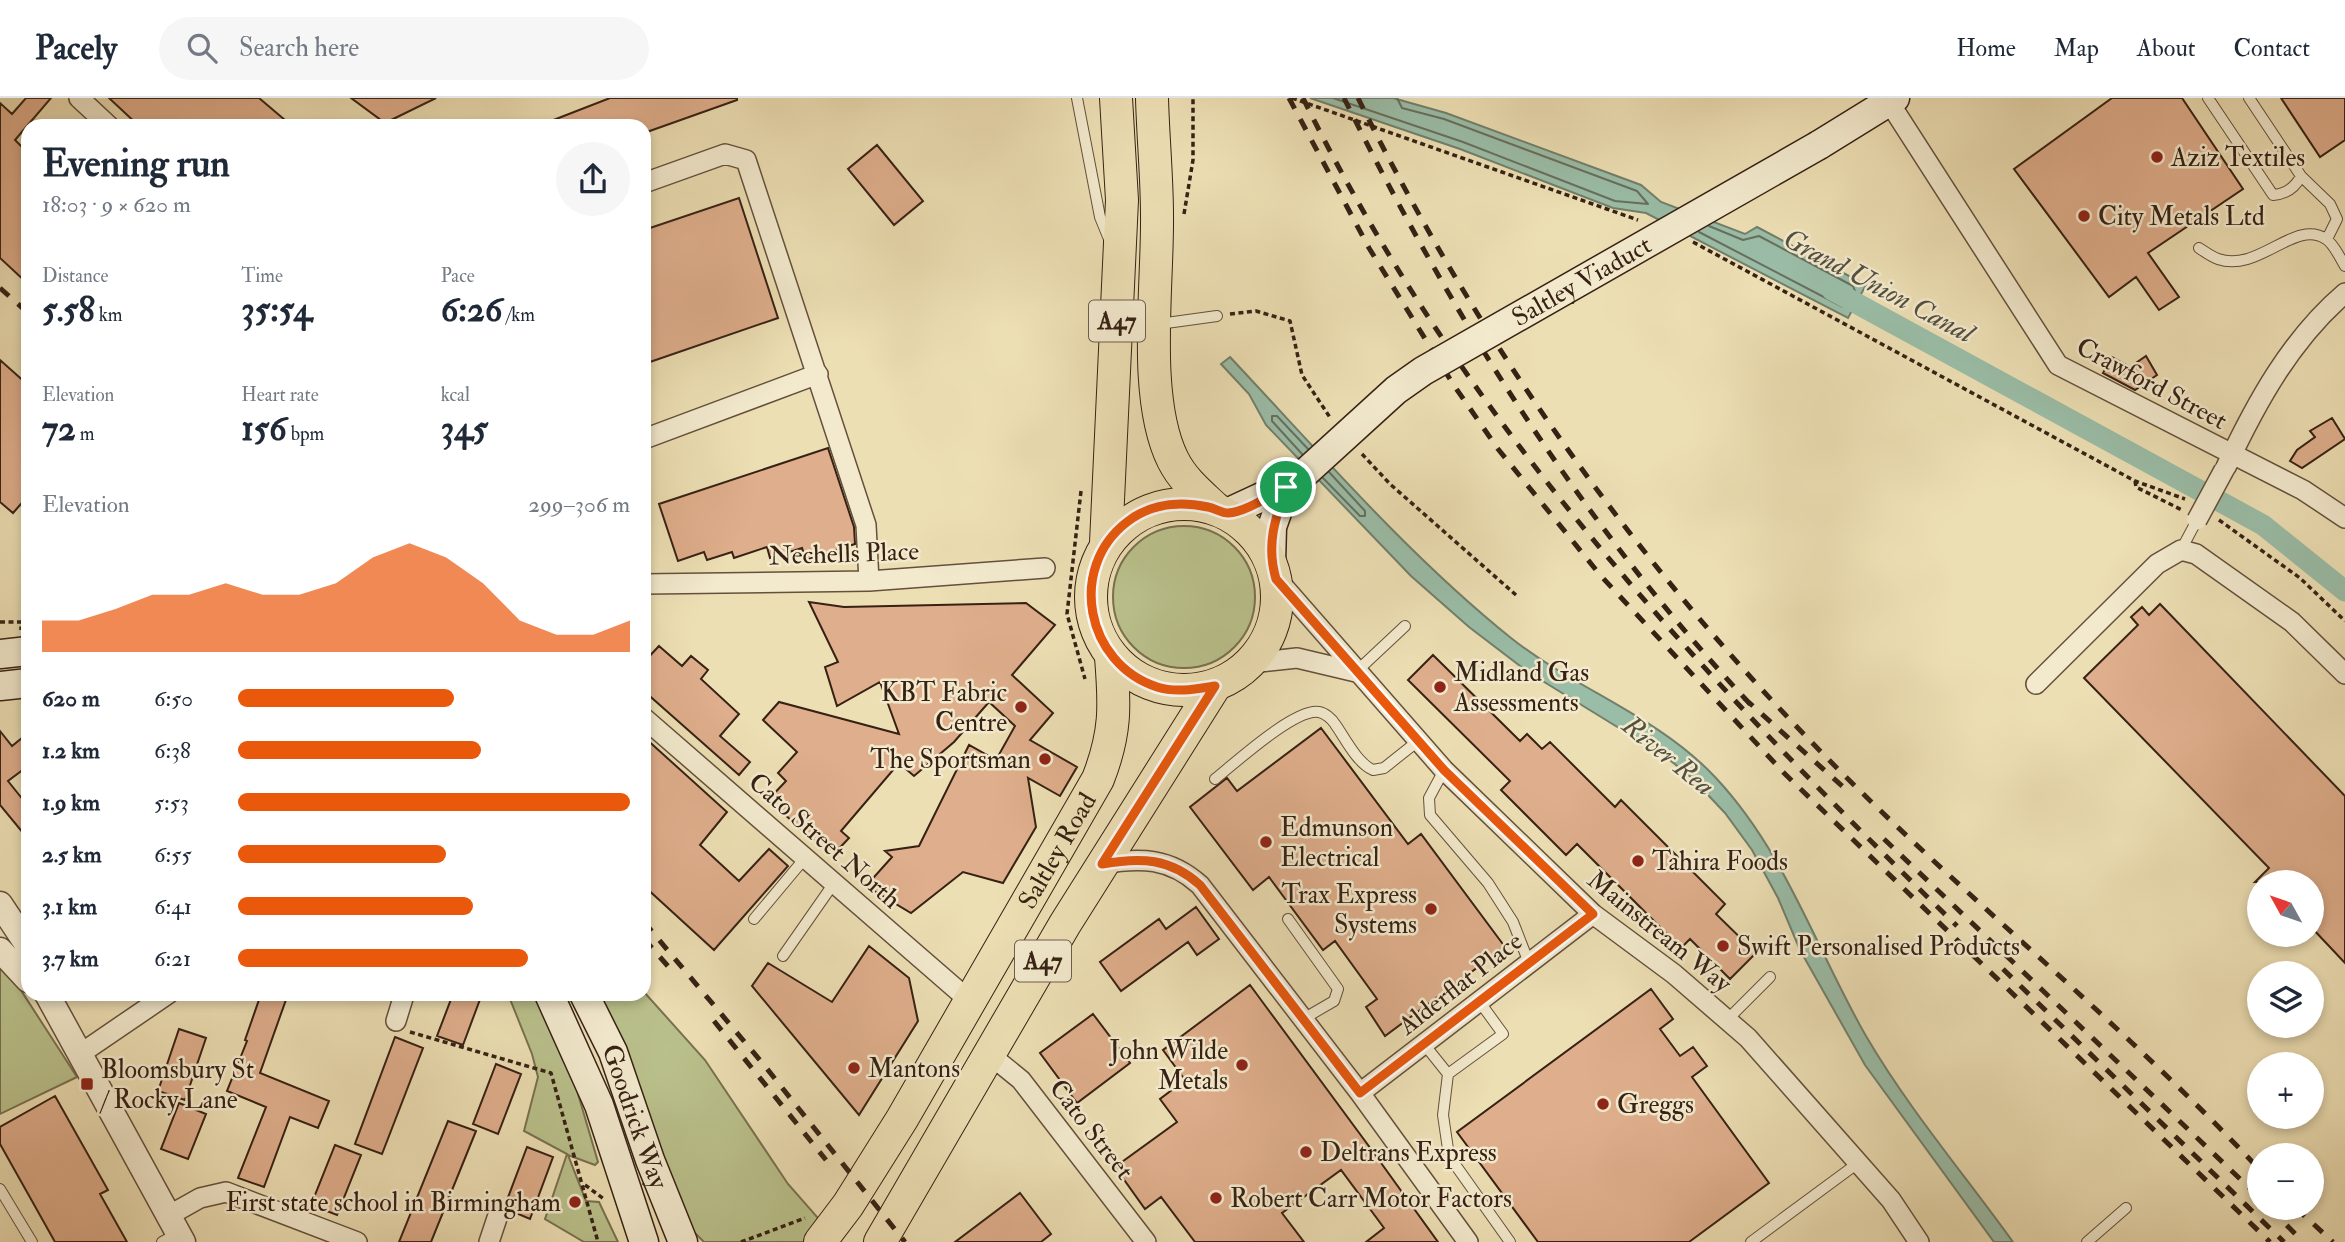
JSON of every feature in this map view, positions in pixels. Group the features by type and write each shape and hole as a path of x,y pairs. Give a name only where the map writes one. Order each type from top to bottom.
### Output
{"main road":[{"name":"A47","path":"1106,543 1122,200 1116,98"},
{"name":"A47","path":"1152,98 1157,214 1155,374 1170,450 1189,485 1221,511"},
{"name":"Saltley Viaduct","path":"1221,511 1291,485 1396,390 1423,371 1819,145 1892,100"},
{"name":"Saltley Viaduct","path":"1274,570 1272,527 1291,485"},
{"path":"1185,502 1221,511 1245,526 1260,543 1274,570 1277,609 1268,638 1251,663 1215,686 1186,691 1158,688 1133,676 1111,657 1096,631 1089,601 1093,571 1106,543 1128,521 1155,507 1185,502"},
{"path":"0,654 21,652"},
{"name":"Saltley Road","path":"820,1242 848,1205 902,1119 1098,779 1111,745 1115,711 1111,657"},
{"path":"0,686 21,684"},
{"name":"Saltley Road","path":"880,1242 1102,864 1215,686"},
{"name":"Goodrick Way","path":"552,1001 599,1105 644,1242"},
{"name":"Goodrick Way","path":"588,1001 613,1052 650,1160 683,1242"}],"street":[{"path":"79,98 102,119"},
{"name":"Crawford Street","path":"1892,100 2058,365 2228,463 2303,490 2345,518"},
{"path":"651,180 725,154 746,160 866,525 869,582"},
{"path":"2200,513 2294,346 2325,310 2345,293"},
{"path":"651,436 818,374"},
{"path":"2036,684 2157,564 2181,550 2196,554 2292,622 2345,674"},
{"name":"Nechells Place","path":"651,584 869,582 1045,568"},
{"name":"Mainstream Way","path":"1274,570 1356,672 1444,770 1593,914 1674,975 1748,1038 1891,1200 1919,1242"},
{"path":"1251,663 1297,658 1356,672"},
{"name":"Cato Street North","path":"651,724 971,1002"},
{"path":"1102,864 1140,859 1164,861 1185,871 1200,885 1360,1093 1468,1242"},
{"path":"0,904 21,936"},
{"name":"Alderflat Place","path":"1360,1093 1593,914"},
{"path":"0,950 21,972"},
{"path":"48,1001 80,1054 173,1233 200,1198 226,1192 357,1242"},
{"path":"80,1054 158,1001"},
{"path":"396,1021 402,1001"},
{"name":"Cato Street","path":"989,1054 1021,1080 1146,1242"},
{"path":"489,1242 497,1218"}],"lane":[{"path":"1077,98 1100,217 1119,262"},
{"path":"2208,98 2273,195 2289,190 2301,176"},
{"path":"2249,98 2301,176 2316,189 2333,211 2337,219 2327,240"},
{"path":"2199,248 2219,260 2242,261 2262,256 2300,235 2311,233 2327,240 2345,266"},
{"path":"1156,324 1217,316"},
{"path":"2181,550 2200,513"},
{"path":"1356,672 1405,626"},
{"path":"1215,779 1290,721 1308,713 1319,712 1332,719 1364,764 1373,769 1384,768 1418,741"},
{"path":"1444,770 1429,798 1430,815 1488,883 1513,922 1529,963"},
{"path":"754,919 805,858"},
{"path":"783,956 834,883"},
{"path":"1288,919 1338,989 1334,1001 1303,1019"},
{"path":"1727,1020 1770,977"},
{"path":"1448,1074 1503,1034 1479,1001"},
{"path":"1424,1044 1448,1074 1443,1115 1449,1156 1510,1242"},
{"path":"1751,1242 1858,1163"},
{"path":"0,1189 32,1242"},
{"path":"2087,1242 2126,1208"}],"path":[{"path":"1183,217 1193,160 1193,98"},
{"path":"1292,98 1640,221"},
{"path":"1687,239 2200,513 2300,578 2345,621"},
{"path":"2136,481 2136,486 2170,504 2200,513"},
{"path":"1081,488 1067,614 1086,681"},
{"path":"0,622 21,622"},
{"path":"396,1021 415,1036 551,1073 598,1242"}],"shaded area":[{"path":"1184,526 1211,532 1234,547 1249,570 1255,597 1249,624 1234,647 1211,662 1184,668 1157,662 1134,647 1119,624 1113,597 1119,570 1134,547 1157,532"},
{"path":"0,965 13,978 21,990 21,1001 28,1001 77,1077 0,1114"},
{"path":"651,1000 705,1060 788,1184 818,1218 804,1242 704,1242 692,1230 599,1001"},
{"path":"511,1001 542,1001 568,1060 598,1162 595,1165 568,1155 586,1201 599,1202 618,1242 584,1242 545,1219 567,1154 524,1131 538,1077 532,1054"}],"water":[{"path":"1310,98 1393,98 1446,113 1641,185 1661,202 1745,234 1757,227 1866,285 1848,318 1646,213 1613,208 1460,149"},
{"name":"River Rea","path":"1230,357 1401,538 1473,606 1536,656 1668,737 1715,777 1761,836 1882,1063 2013,1242 1994,1242 1865,1065 1800,950 1778,898 1752,850 1725,813 1692,778 1666,757 1528,672 1469,627 1411,576 1266,425 1249,394 1221,364"}],"building":[{"path":"26,98 51,98 33,119 21,119 21,133 15,140 21,146 21,278 0,258 0,103 12,114"},
{"path":"109,98 259,98 284,119 132,119"},
{"path":"351,98 436,98 393,119 380,119"},
{"path":"610,98 737,98 651,131 651,119 556,119"},
{"path":"2112,98 2182,98 2243,189 2148,253 2179,297 2159,310 2136,277 2109,297 2014,169"},
{"path":"2281,98 2345,98 2345,140 2320,157"},
{"path":"877,145 923,201 894,225 848,169"},
{"path":"739,198 778,318 651,362 651,228"},
{"path":"2146,356 2157,375 2135,390 2103,373 2112,357 2130,367"},
{"path":"0,360 21,379 21,504 13,513 0,502"},
{"path":"2332,418 2345,439 2302,468 2290,461 2297,450 2315,437 2310,431"},
{"path":"828,448 854,527 855,544 806,560 802,548 770,558 767,547 734,558 732,552 707,560 704,552 678,561 659,504"},
{"path":"809,602 844,607 1026,603 1055,625 1012,675 1053,713 1030,740 1077,767 1060,796 1028,778 1036,827 1003,883 963,872 911,913 866,886 892,857 885,851 919,846 969,745 996,760 1015,726 989,702 954,742 914,776 899,763 841,831 849,838 832,856 768,800 786,781 778,773 797,752 763,720 779,702 899,734 880,682 837,706 825,667 838,662"},
{"path":"2160,604 2345,796 2345,963 2324,941 2324,870 2267,870 2269,868 2084,678 2138,625 2131,617 2142,607 2149,615"},
{"path":"659,646 682,666 691,656 708,670 701,679 739,714 720,736 750,762 739,775 651,697 651,655"},
{"path":"1433,655 1520,741 1527,734 1542,749 1550,742 1615,807 1621,800 1725,904 1716,914 1756,953 1730,979 1690,939 1681,948 1577,844 1566,855 1501,790 1510,781 1408,680"},
{"path":"1321,728 1408,844 1421,834 1505,947 1385,1036 1366,1007 1377,999 1335,941 1323,950 1269,877 1253,890 1190,807 1227,778 1237,791"},
{"path":"0,731 12,746 21,739 21,771 8,781 21,797 21,830 0,805"},
{"path":"651,743 727,812 700,845 739,881 769,849 788,866 714,950 651,892"},
{"path":"1196,907 1219,939 1197,955 1188,942 1121,991 1100,962 1159,919 1166,929"},
{"name":"Mantons","path":"869,946 909,978 918,1021 859,1115 752,986 768,963 832,1002"},
{"path":"1250,985 1438,1242 1366,1242 1384,1228 1341,1170 1282,1213 1304,1242 1195,1242 1161,1197 1145,1209 1115,1167 1177,1122 1160,1099 1185,1080 1163,1050"},
{"name":"Greggs","path":"1651,989 1673,1019 1660,1029 1680,1056 1693,1047 1707,1066 1692,1077 1769,1183 1689,1242 1538,1242 1457,1132"},
{"path":"259,1001 286,1001 260,1073 329,1101 318,1128 290,1117 264,1187 238,1178 266,1107 227,1091 247,1041 245,1040"},
{"path":"450,1001 479,1001 463,1045 437,1036"},
{"path":"1093,1014 1130,1063 1077,1103 1040,1053"},
{"path":"179,1029 206,1038 185,1100 158,1091"},
{"path":"395,1037 423,1048 382,1154 355,1144"},
{"path":"496,1064 521,1074 498,1134 473,1124"},
{"path":"55,1096 108,1190 100,1194 127,1242 55,1242 0,1144 0,1127"},
{"path":"179,1103 206,1114 188,1159 161,1149"},
{"path":"448,1121 476,1131 431,1242 399,1242"},
{"path":"335,1145 361,1155 337,1215 311,1205"},
{"path":"527,1147 553,1157 530,1219 504,1208"},
{"path":"1020,1193 1051,1234 1041,1242 955,1242"}],"waterway":[{"name":"Grand Union Canal","path":"1832,290 2263,525 2345,591"}],"railway":[{"path":"1289,98 1369,248 1453,384 1498,449 1601,576 1784,773 2270,1242"},
{"path":"1303,98 1366,217 1437,330 1512,437 1594,540 1679,640 1769,737 1957,926"},
{"path":"1344,98 1430,260 1525,417 1632,566 1690,637 1751,705"},
{"path":"1358,98 1456,279 1511,366 1568,450 1694,613 1762,690 1833,764 1939,866 2155,1065 2247,1157"},
{"path":"0,288 21,307"},
{"path":"1744,698 1851,794"},
{"path":"1884,839 2247,1186"},
{"path":"651,930 764,1065 905,1242"},
{"path":"651,947 674,973"},
{"path":"2003,969 2284,1242"},
{"path":"714,1021 826,1160"},
{"path":"2282,1220 2303,1242"},
{"path":"2309,1220 2333,1242"}],"place":[{"name":"Aziz Textiles","path":"2157,157"},
{"name":"City Metals Ltd","path":"2084,216"},
{"name":"Midland Gas Assessments","path":"1440,687"},
{"name":"KBT Fabric Centre","path":"1021,707"},
{"name":"The Sportsman","path":"1045,759"},
{"name":"Edmunson Electrical","path":"1266,842"},
{"name":"Tahira Foods","path":"1638,861"},
{"name":"Trax Express Systems","path":"1431,909"},
{"name":"Swift Personalised Products","path":"1723,946"},
{"name":"John Wilde Metals","path":"1242,1065"},
{"name":"Mantons","path":"854,1068"},
{"name":"Bloomsbury St / Rocky Lane","path":"87,1084"},
{"name":"Greggs","path":"1603,1104"},
{"name":"Deltrans Express","path":"1306,1152"},
{"name":"Robert Carr Motor Factors","path":"1216,1198"},
{"name":"First state school in Birmingham","path":"575,1202"}],"route":[{"path":"1286,487 1272,527 1271,562 1276,579 1444,770 1593,914 1360,1093 1200,885 1185,871 1164,861 1140,859 1102,864 1215,686 1186,691 1158,688 1133,676 1111,657 1096,631 1089,601 1093,571 1106,543 1128,521 1155,507 1185,502 1227,513 1286,487"}]}
